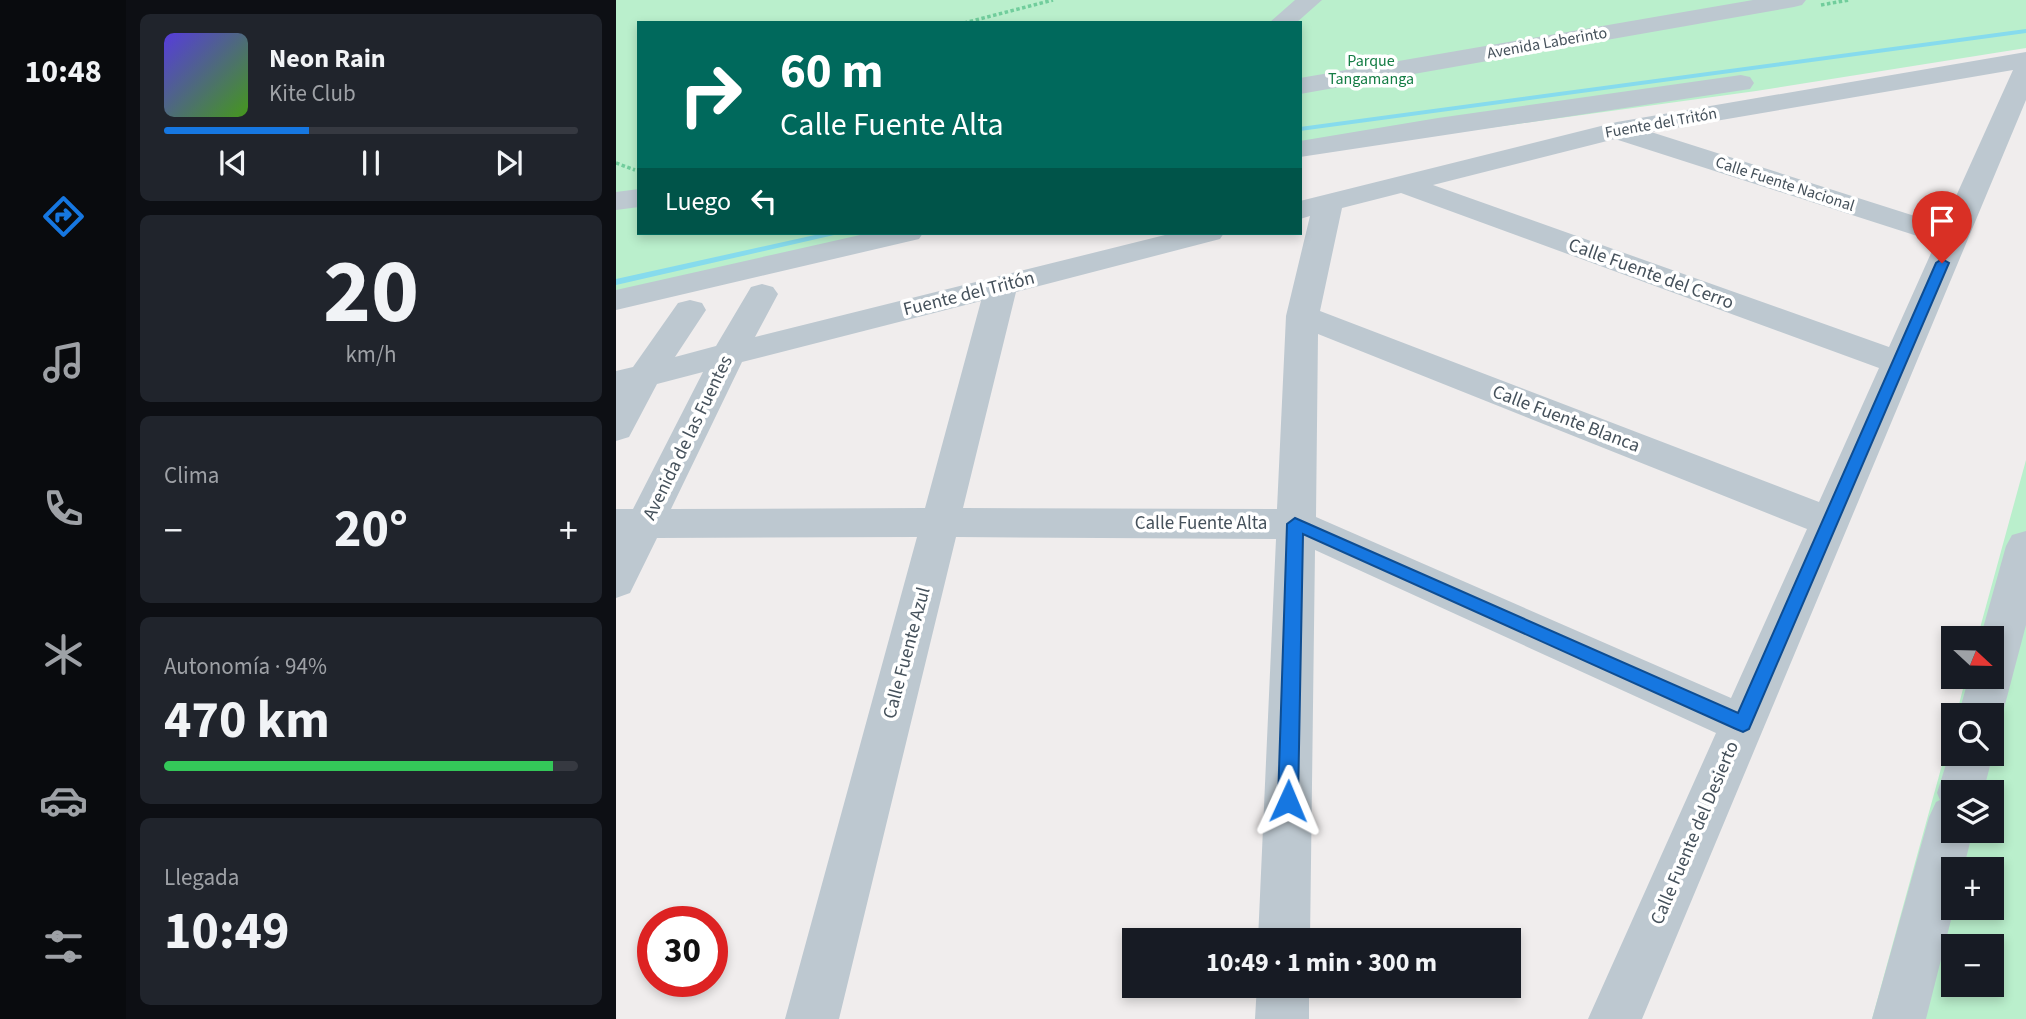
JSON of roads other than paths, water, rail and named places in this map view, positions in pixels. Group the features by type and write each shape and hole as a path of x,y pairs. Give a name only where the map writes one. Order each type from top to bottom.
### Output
{"street":[{"path":"1284,21 1310,0"},
{"name":"Avenida Laberinto","path":"1302,86 1794,0"},
{"path":"1302,149 1438,125 2026,43"},
{"name":"Fuente del Tritón","path":"1314,206 1617,130 2026,60"},
{"name":"Calle Fuente del Desierto","path":"1615,1019 2026,69"},
{"name":"Calle Fuente Nacional","path":"1617,130 1953,238"},
{"name":"Calle Fuente del Cerro","path":"1403,184 1899,363"},
{"path":"616,201 637,198"},
{"path":"1284,928 1302,316 1314,206"},
{"path":"616,300 899,235"},
{"name":"Fuente del Tritón","path":"630,379 1201,235"},
{"name":"Calle Fuente Azul","path":"812,1019 942,522 1000,286"},
{"name":"Avenida de las Fuentes","path":"616,582 631,523 762,294"},
{"path":"616,428 630,379 690,310"},
{"name":"Calle Fuente Blanca","path":"1302,316 1830,522"},
{"name":"Calle Fuente Alta","path":"631,523 1295,524 1743,724"},
{"path":"2004,628 2026,546"},
{"path":"1899,1019 1946,843"},
{"path":"1282,1019 1283,998"}],"waterway":[{"path":"1302,129 2026,31"},
{"path":"616,282 825,235"}],"park label":[{"name":"Parque Tangamanga","path":"1371,70"}]}
